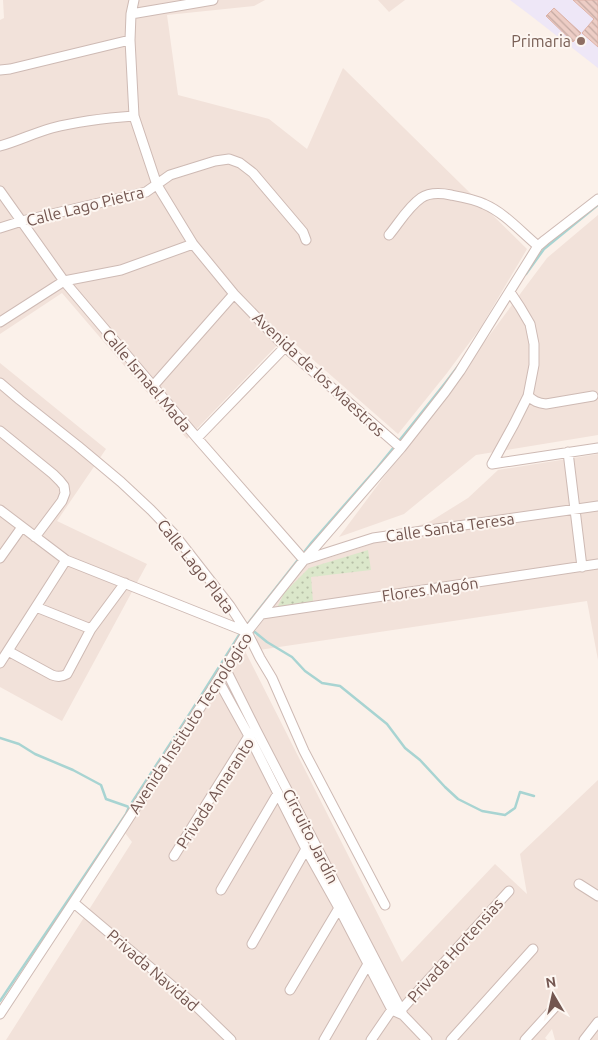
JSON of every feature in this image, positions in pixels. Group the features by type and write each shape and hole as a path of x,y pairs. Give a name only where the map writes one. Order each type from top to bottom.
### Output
{"street":[{"name":"Avenida de los Maestros","path":"134,0 131,14 130,40 134,116 157,184 193,244 234,294 285,347 400,448"},
{"path":"131,14 213,0"},
{"path":"0,70 130,40"},
{"path":"0,146 51,128 108,118 134,116"},
{"name":"Calle Lago Pietra","path":"0,228 22,221 146,192 170,175 215,161 229,160 240,163 253,173 304,232 306,240"},
{"name":"Calle Ismael Mada","path":"0,191 64,281 197,438 304,560"},
{"path":"389,235 414,204 423,197 432,193 445,193 483,203 497,211 538,246"},
{"name":"Avenida Instituto Tecnológico","path":"0,1014 74,903 247,632 304,560 400,448 460,371 538,246 598,199"},
{"path":"0,322 64,281 121,270 193,244"},
{"path":"510,292 530,324 534,344 534,365 528,396 492,464 598,448"},
{"path":"153,386 234,294"},
{"path":"197,438 285,347"},
{"name":"Calle Lago Plata","path":"0,383 78,446 152,510 174,534 224,599 247,632 272,678 304,751 385,906"},
{"path":"528,396 539,404 593,396"},
{"path":"0,431 53,474 64,486 65,493 62,501 35,537"},
{"path":"568,452 582,567"},
{"name":"Calle Santa Teresa","path":"304,560 373,538 598,506"},
{"path":"0,510 66,560 247,632"},
{"path":"0,558 22,527"},
{"path":"0,663 66,560"},
{"name":"Flores Magón","path":"262,614 598,564"},
{"path":"8,651 57,677 67,674 91,629 125,583"},
{"path":"36,607 91,629"},
{"name":"Circuito Jardín","path":"225,668 278,793 368,964 398,1009 427,1040"},
{"name":"Circuito Jardín","path":"218,680 252,733 398,1009"},
{"name":"Privada Amaranto","path":"174,856 252,733"},
{"path":"220,890 278,793"},
{"path":"252,944 306,849"},
{"path":"579,884 598,896"},
{"name":"Privada Hortensias","path":"398,1009 509,891"},
{"name":"Privada Navidad","path":"74,903 196,1006 230,1040"},
{"path":"290,990 339,908"},
{"path":"451,1040 533,949"},
{"path":"324,1040 368,964"},
{"path":"525,1040 556,1007"},
{"path":"371,1040 398,1009"},
{"path":"584,1040 598,1022"}],"shaded area":[{"path":"3,0 265,0 254,6 167,15 178,95 269,119 307,149 343,68 527,249 481,327 398,434 286,336 187,439 62,293 0,334 0,20 4,18"},
{"path":"378,0 405,0 389,12"},
{"name":"Primaria","path":"510,0 598,0 598,68 530,15"},
{"path":"598,215 598,435 476,455 404,514 339,537 547,258"},
{"path":"0,363 106,449 57,521 147,564 62,721 0,687"},
{"path":"598,454 598,660 587,601 259,650 255,631 306,565 363,547 431,521 468,498 498,470"},
{"path":"243,647 402,962 495,864 527,894 520,854 598,780 598,1040 555,1040 552,1029 545,1038 547,1040 6,1040 132,842 125,833"}],"green space":[{"path":"368,550 371,570 311,577 313,602 277,608 284,593 309,568"}],"building":[{"path":"573,0 598,0 598,47 582,33 594,19"},
{"path":"554,8 581,33 573,42 546,16"}],"waterway":[{"path":"526,274 544,249 598,205"},
{"path":"246,626 312,542 377,468 462,361"},
{"path":"251,629 267,642 292,657 305,671 322,683 340,686 387,724 405,748 420,760 458,799 482,811 505,815 515,808 520,792 534,796"},
{"path":"0,1001 126,814 241,632"},
{"path":"0,738 19,744 35,754 73,770 101,785 106,799 129,807"}],"place":[{"name":"Primaria","path":"581,41"}]}
